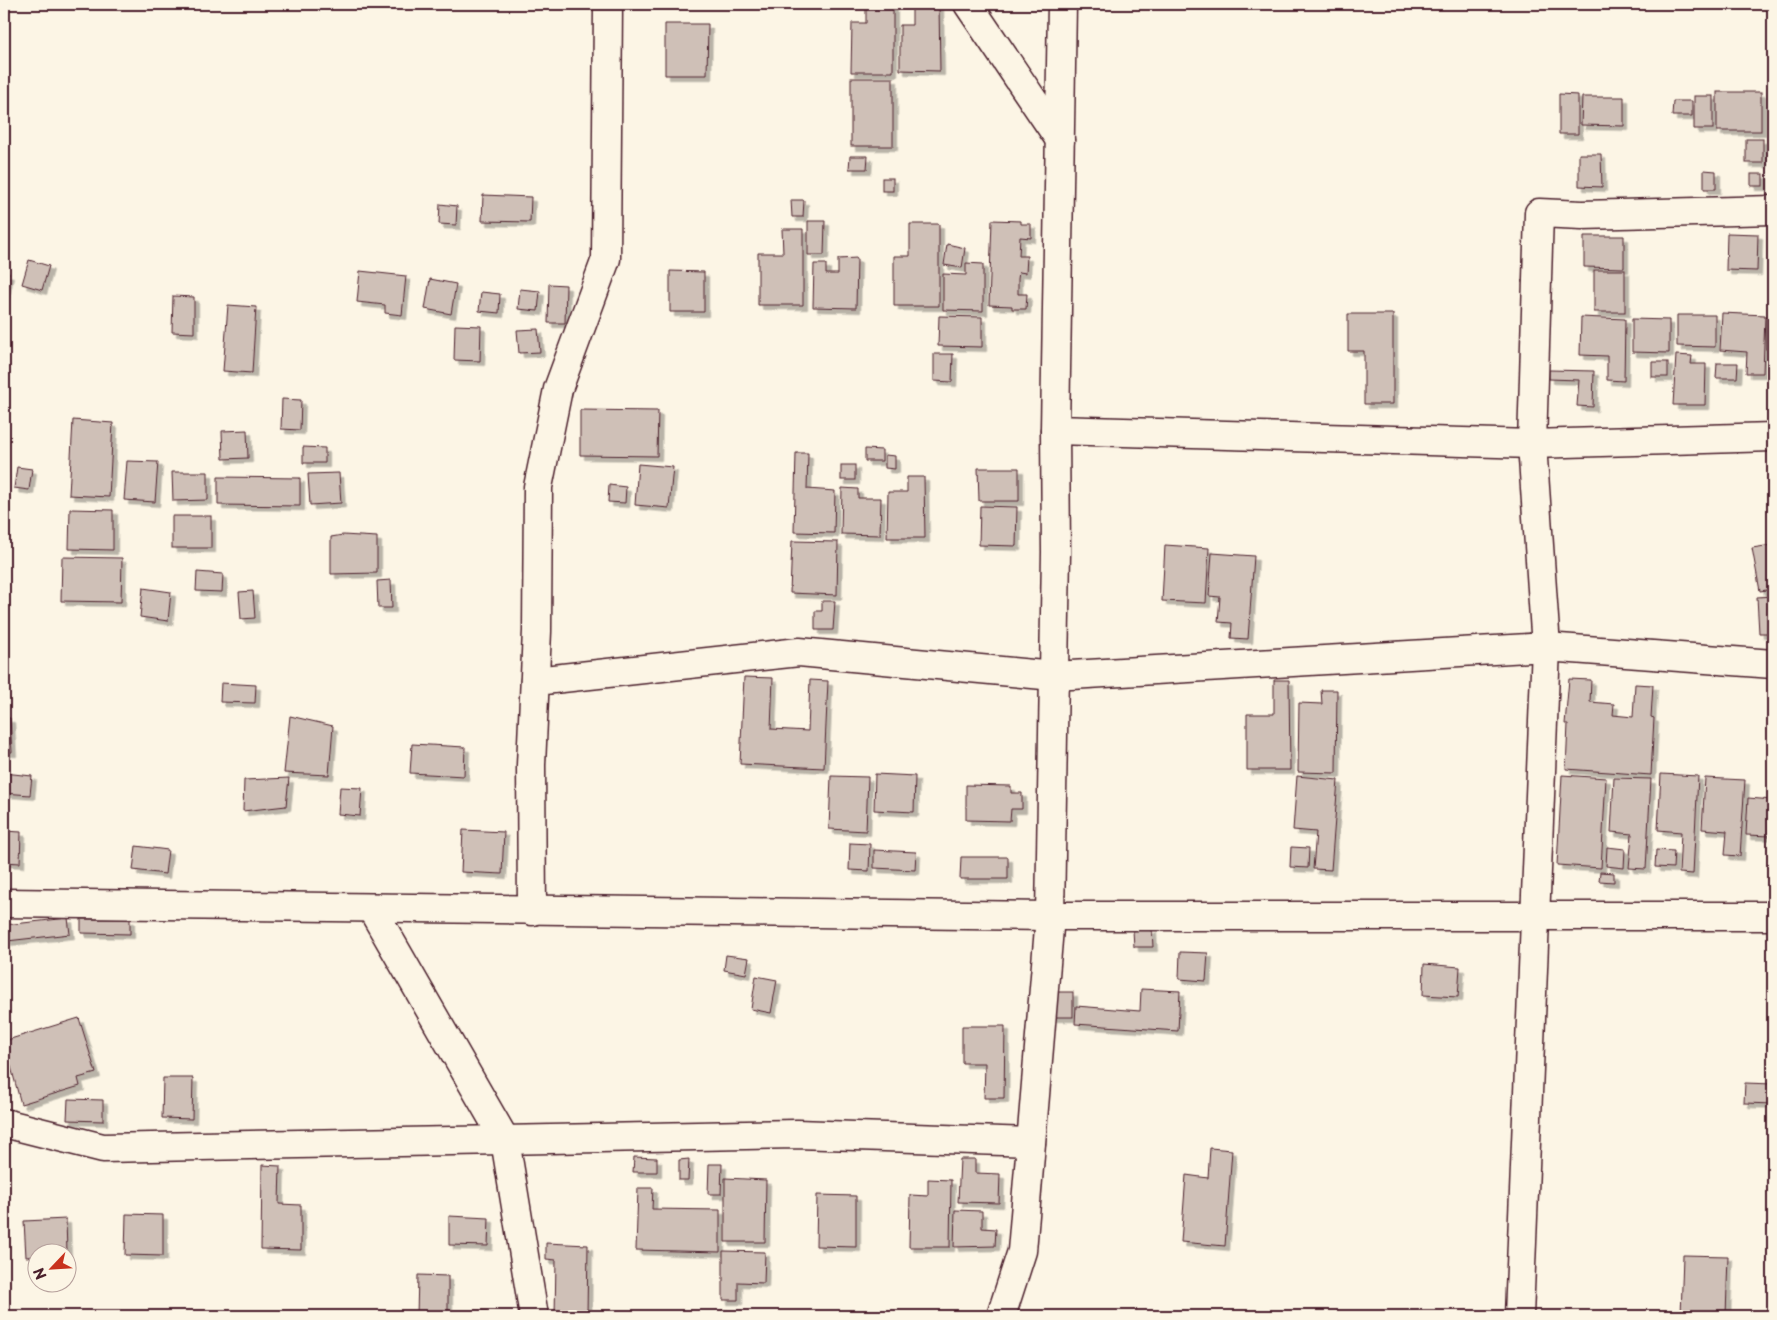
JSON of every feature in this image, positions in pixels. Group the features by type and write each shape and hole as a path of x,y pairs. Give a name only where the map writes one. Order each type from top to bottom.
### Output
{"street":[{"path":"532,911 531,765 535,681 538,487 558,389 606,259 608,4"},
{"path":"968,4 1060,140"},
{"path":"1001,1316 1022,1252 1050,916 1062,4"},
{"path":"1519,1316 1537,916 1546,647 1532,444 1539,212 1582,215 1773,210"},
{"path":"1055,430 1532,444 1773,437"},
{"path":"535,681 800,652 1054,676 1546,647 1773,664"},
{"path":"4,903 1050,916 1773,916"},
{"path":"372,909 505,1140 534,1316"},
{"path":"4,1123 103,1148 797,1134 1031,1142"}],"building":[{"path":"866,4 893,4 893,72 851,72 852,23 866,23"},
{"path":"912,4 939,4 940,71 900,70 900,25 912,25"},
{"path":"665,24 708,24 707,75 665,75"},
{"path":"851,78 893,78 893,146 851,146"},
{"path":"1717,92 1761,92 1761,131 1717,131"},
{"path":"1768,92 1773,92 1773,145 1768,145"},
{"path":"1559,94 1578,95 1578,134 1559,134"},
{"path":"1694,96 1713,96 1713,129 1694,129"},
{"path":"1582,97 1624,97 1624,126 1581,125"},
{"path":"1673,101 1692,101 1692,116 1672,116"},
{"path":"1746,139 1763,139 1763,163 1746,163"},
{"path":"1579,154 1601,154 1602,187 1579,186"},
{"path":"850,156 868,156 867,169 849,169"},
{"path":"1704,170 1716,171 1716,189 1704,189"},
{"path":"1751,174 1763,174 1763,186 1751,186"},
{"path":"882,178 893,178 893,191 882,191"},
{"path":"483,195 531,197 530,222 482,221"},
{"path":"791,200 804,200 803,217 792,217"},
{"path":"440,204 457,206 456,225 439,224"},
{"path":"992,220 1021,221 1021,224 1031,224 1031,238 1020,237 1019,256 1027,256 1026,273 1019,272 1018,294 1027,294 1026,309 1012,309 1012,306 989,305"},
{"path":"808,221 825,221 824,255 808,255"},
{"path":"910,224 939,224 939,306 894,306 894,256 910,256"},
{"path":"782,229 803,229 803,305 758,305 758,253 783,253"},
{"path":"1727,233 1758,234 1757,271 1726,270"},
{"path":"1584,236 1624,236 1624,268 1584,267"},
{"path":"947,244 965,248 962,268 944,265"},
{"path":"857,258 856,308 813,307 814,264 826,264 826,274 838,274 838,259"},
{"path":"29,260 49,266 42,290 22,284"},
{"path":"966,263 983,264 983,311 943,310 943,274 966,275"},
{"path":"1594,270 1625,270 1625,312 1594,312"},
{"path":"360,271 406,276 402,315 385,313 385,305 357,302"},
{"path":"670,271 704,272 704,312 670,312"},
{"path":"4,272 9,273 4,298"},
{"path":"430,279 456,284 451,314 425,309"},
{"path":"549,284 566,285 565,323 548,323"},
{"path":"520,289 540,291 538,311 518,309"},
{"path":"481,292 500,294 499,313 479,311"},
{"path":"173,296 194,297 194,333 172,332"},
{"path":"228,305 256,307 252,373 223,371"},
{"path":"1722,313 1765,315 1763,373 1746,373 1747,352 1720,350"},
{"path":"1348,314 1393,314 1393,404 1364,404 1364,351 1348,351"},
{"path":"1677,315 1715,315 1715,347 1677,346"},
{"path":"939,316 982,317 982,347 938,346"},
{"path":"1766,316 1773,316 1773,349 1766,349"},
{"path":"1581,317 1625,319 1624,381 1607,380 1607,356 1580,355"},
{"path":"1632,319 1669,320 1669,353 1632,352"},
{"path":"455,325 481,326 480,361 454,360"},
{"path":"538,329 540,352 519,353 517,330"},
{"path":"934,354 953,354 952,382 934,381"},
{"path":"1676,355 1692,356 1691,364 1706,364 1705,405 1673,405"},
{"path":"1652,362 1668,362 1668,377 1652,377"},
{"path":"1717,363 1738,363 1737,378 1716,378"},
{"path":"1549,370 1594,371 1593,407 1577,406 1579,380 1549,379"},
{"path":"282,399 301,400 300,430 281,429"},
{"path":"580,410 658,411 657,456 580,455"},
{"path":"73,420 113,423 109,497 69,495"},
{"path":"247,430 248,458 223,459 222,431"},
{"path":"303,447 325,448 325,463 303,463"},
{"path":"865,449 882,450 882,461 865,461"},
{"path":"796,453 808,453 807,489 835,491 834,533 794,532"},
{"path":"885,455 895,456 895,469 885,468"},
{"path":"127,461 158,462 155,502 124,500"},
{"path":"638,464 673,467 669,508 635,505"},
{"path":"841,465 855,465 855,480 841,480"},
{"path":"17,467 32,469 29,490 14,488"},
{"path":"978,468 1019,468 1019,501 979,501"},
{"path":"172,472 208,472 208,500 173,501"},
{"path":"339,473 341,503 310,505 308,474"},
{"path":"218,477 300,478 300,506 218,505"},
{"path":"907,477 924,477 925,538 887,538 888,492 907,492"},
{"path":"609,485 626,487 625,503 608,502"},
{"path":"842,488 858,489 858,498 881,498 880,535 841,534"},
{"path":"980,506 1017,507 1016,546 979,545"},
{"path":"70,509 113,510 113,550 69,549"},
{"path":"172,516 211,516 211,548 172,548"},
{"path":"343,535 377,537 377,573 331,574 331,537"},
{"path":"792,541 838,542 837,595 790,593"},
{"path":"1165,545 1209,548 1206,603 1162,601"},
{"path":"1772,545 1773,589 1760,591 1752,548"},
{"path":"1212,553 1254,556 1248,639 1231,638 1232,623 1218,622 1220,597 1209,596"},
{"path":"62,557 122,558 121,602 61,601"},
{"path":"197,572 223,574 222,592 196,591"},
{"path":"391,580 392,608 378,608 377,581"},
{"path":"143,588 171,592 168,621 140,617"},
{"path":"253,591 255,618 241,619 239,592"},
{"path":"1773,596 1773,633 1759,633 1757,597"},
{"path":"822,601 835,601 833,630 815,630 815,611 822,611"},
{"path":"744,677 773,678 771,729 808,731 810,680 828,681 824,768 740,764"},
{"path":"1569,679 1591,680 1590,702 1614,704 1613,715 1633,717 1635,684 1653,685 1651,717 1654,718 1651,775 1566,769 1568,724 1565,724"},
{"path":"1274,680 1289,680 1290,770 1247,770 1247,714 1274,714"},
{"path":"221,683 256,685 255,703 220,702"},
{"path":"1321,690 1337,690 1336,773 1298,772 1299,703 1322,704"},
{"path":"290,716 333,726 329,775 284,773"},
{"path":"4,718 10,718 12,752 4,752"},
{"path":"412,744 465,747 464,776 410,773"},
{"path":"4,773 32,776 30,795 4,793"},
{"path":"875,774 915,776 914,812 874,810"},
{"path":"1661,774 1698,776 1693,874 1679,873 1681,832 1658,830"},
{"path":"1562,775 1606,778 1601,868 1557,865"},
{"path":"831,776 868,777 866,831 829,829"},
{"path":"1297,776 1338,780 1331,870 1313,869 1316,832 1293,830"},
{"path":"289,778 286,806 243,811 244,780"},
{"path":"1614,778 1651,779 1646,869 1629,868 1632,834 1611,832"},
{"path":"1705,778 1745,780 1740,856 1725,855 1727,831 1702,829"},
{"path":"966,785 1011,786 1011,793 1022,793 1022,809 1011,809 1010,821 966,820"},
{"path":"340,787 362,788 360,816 338,814"},
{"path":"1748,798 1773,800 1771,836 1746,835"},
{"path":"463,830 504,832 502,874 461,872"},
{"path":"4,831 21,832 20,863 4,862"},
{"path":"850,843 870,844 869,871 849,870"},
{"path":"136,846 168,850 165,874 133,870"},
{"path":"1291,847 1309,848 1308,868 1290,867"},
{"path":"1607,847 1625,849 1624,868 1606,866"},
{"path":"874,850 916,852 915,870 874,868"},
{"path":"1656,850 1674,851 1673,868 1655,867"},
{"path":"961,857 1008,857 1008,879 960,879"},
{"path":"1600,872 1614,873 1614,882 1599,881"},
{"path":"68,918 70,934 7,941 5,925"},
{"path":"81,919 130,919 130,934 81,933"},
{"path":"1152,929 1153,947 1134,947 1133,930"},
{"path":"1180,952 1208,953 1206,981 1179,979"},
{"path":"726,955 749,958 746,974 724,970"},
{"path":"1424,964 1460,967 1458,997 1423,995"},
{"path":"756,976 777,980 771,1013 751,1009"},
{"path":"1141,989 1180,991 1178,1031 1075,1024 1076,1006 1140,1011"},
{"path":"1052,992 1073,992 1073,1017 1052,1017"},
{"path":"79,1018 96,1073 78,1078 80,1086 21,1104 4,1041"},
{"path":"962,1026 1005,1026 1004,1098 984,1098 985,1063 962,1063"},
{"path":"163,1078 193,1078 192,1119 162,1118"},
{"path":"1745,1083 1773,1084 1773,1104 1744,1103"},
{"path":"68,1099 103,1100 103,1121 67,1120"},
{"path":"1210,1148 1232,1150 1225,1246 1181,1242 1186,1175 1208,1178"},
{"path":"634,1157 657,1158 657,1172 633,1172"},
{"path":"689,1159 688,1180 679,1180 679,1160"},
{"path":"960,1159 975,1159 975,1173 1000,1174 999,1203 958,1202"},
{"path":"709,1164 722,1164 721,1194 708,1194"},
{"path":"262,1165 280,1166 279,1204 301,1205 301,1250 261,1249"},
{"path":"725,1178 766,1180 765,1242 725,1242"},
{"path":"928,1179 951,1180 950,1247 909,1247 910,1195 928,1196"},
{"path":"638,1188 653,1188 652,1209 720,1210 720,1252 636,1250"},
{"path":"817,1195 856,1196 856,1247 816,1246"},
{"path":"955,1210 982,1211 982,1228 996,1229 995,1246 954,1247"},
{"path":"126,1214 163,1215 163,1256 125,1255"},
{"path":"449,1216 489,1218 488,1246 449,1245"},
{"path":"66,1219 67,1242 28,1242 28,1257 26,1257 24,1221"},
{"path":"546,1243 588,1245 587,1316 555,1316 556,1260 546,1259"},
{"path":"723,1251 765,1252 764,1283 738,1282 738,1300 723,1300"},
{"path":"1683,1255 1728,1256 1726,1316 1681,1316"},
{"path":"418,1275 448,1276 448,1316 417,1316"},
{"path":"722,1310 737,1311 737,1316 722,1316"},
{"path":"465,1311 487,1311 487,1316 464,1316"}]}
